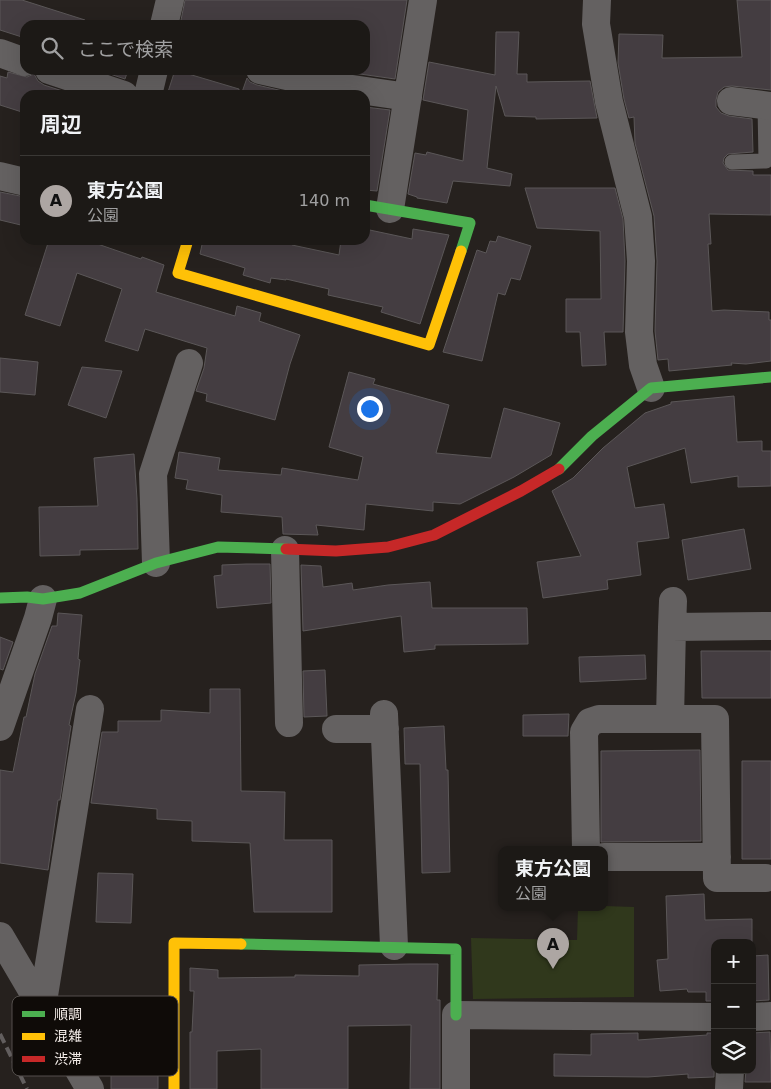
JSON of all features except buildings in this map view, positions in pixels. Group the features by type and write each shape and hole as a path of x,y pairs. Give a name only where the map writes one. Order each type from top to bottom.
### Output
{"street":[{"path":"165,20 170,0"},
{"path":"186,245 178,272 430,345 470,223 377,207 408,97 424,0"},
{"path":"597,0 596,24 609,102 638,217 641,261 639,332 643,366 651,388"},
{"path":"0,53 20,60"},
{"path":"64,75 109,90"},
{"path":"149,90 153,75"},
{"path":"282,75 360,90"},
{"path":"370,92 408,97"},
{"path":"731,101 768,105"},
{"path":"0,176 20,181"},
{"path":"156,563 153,474 189,363"},
{"path":"0,598 27,597 43,599 80,593 156,563 218,547 336,550 388,546 434,535 521,491 562,467 592,436 651,388 771,377"},
{"path":"284,550 289,723"},
{"path":"0,727 43,599"},
{"path":"670,719 673,614 771,626"},
{"path":"44,996 90,709"},
{"path":"586,846 584,732 590,722 599,719 716,719 717,878 766,878"},
{"path":"336,729 385,721 394,946"},
{"path":"608,857 717,857"},
{"path":"0,936 35,996"},
{"path":"174,996 174,943 394,946 456,949 456,1089"},
{"path":"456,1015 711,1017"},
{"path":"756,1016 771,1016"},
{"path":"729,1089 730,1074"},
{"path":"82,1076 90,1089"},
{"path":"174,1076 174,1089"}],"lane":[{"path":"732,162 766,161 768,105"}],"green space":[{"path":"608,906 634,907 634,997 473,999 471,938 577,940 578,911 608,911"}],"railway":[{"path":"0,1034 12,1058"},
{"path":"21,1076 27,1089"}],"traffic: fast":[{"path":"370,206 470,223 461,251"},
{"path":"559,469 592,436 651,388 771,377"},
{"path":"0,598 27,597 43,599 80,593 156,563 218,547 286,549"},
{"path":"241,944 456,949 456,1015"}],"traffic: slow":[{"path":"186,245 178,273 429,345 461,251"},
{"path":"174,996 174,943 241,944"},
{"path":"174,1076 174,1089"}],"traffic: jam":[{"path":"286,549 336,551 388,547 434,535 521,491 559,469"}],"place":[{"name":"東方公園","path":"553,969"}]}
